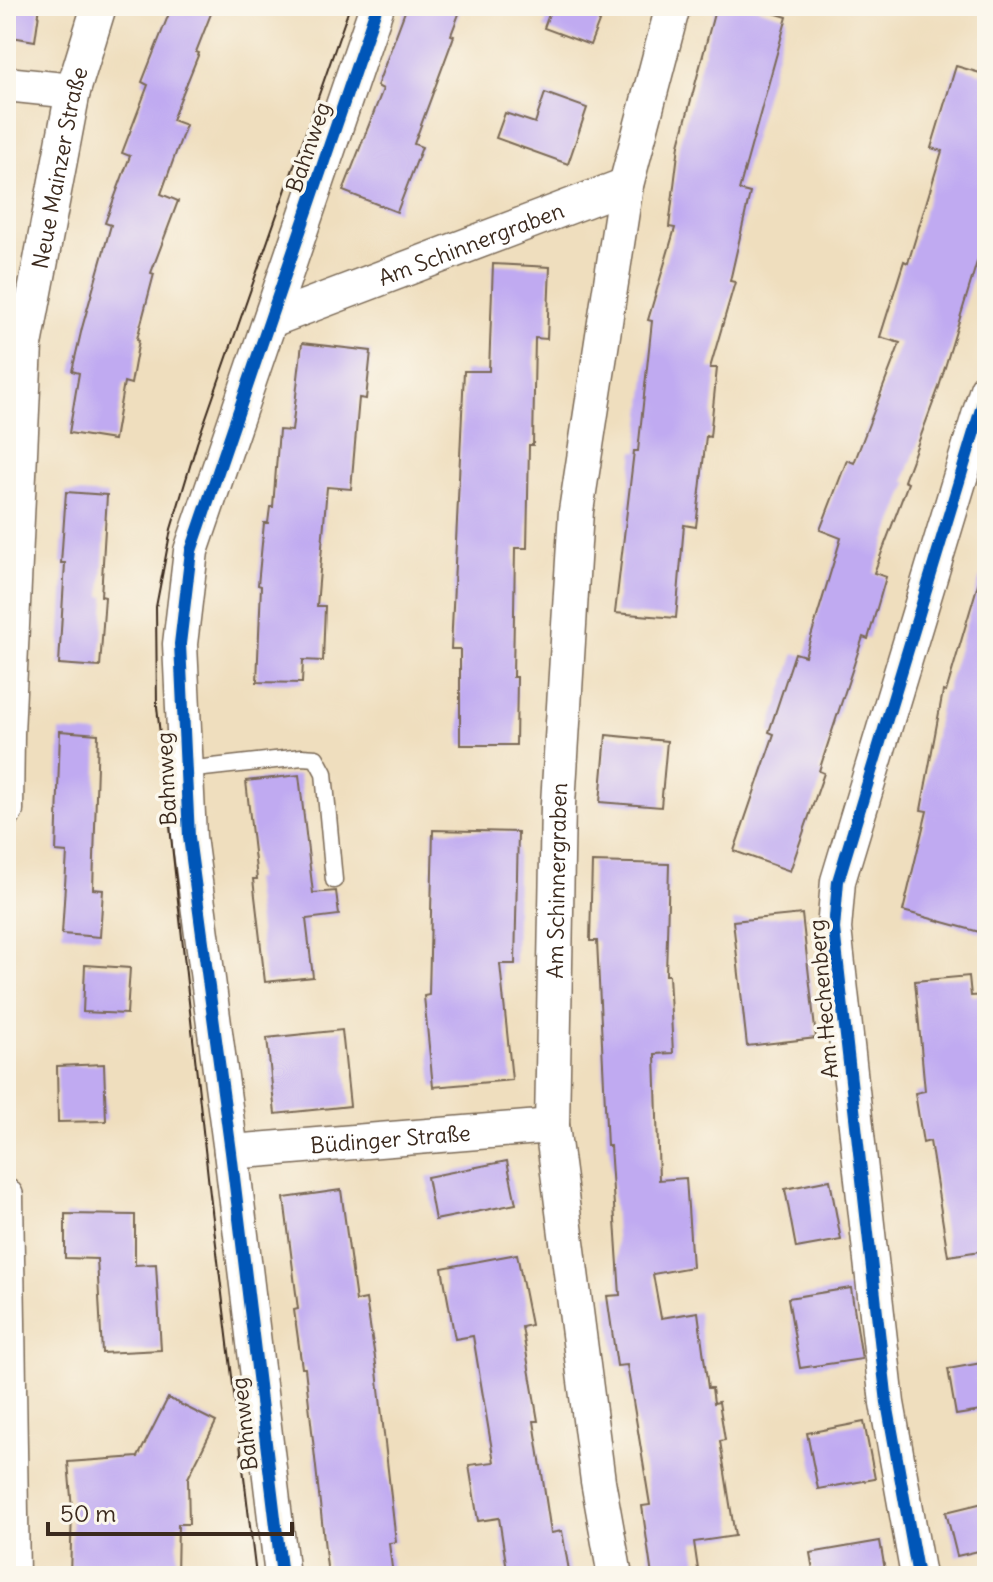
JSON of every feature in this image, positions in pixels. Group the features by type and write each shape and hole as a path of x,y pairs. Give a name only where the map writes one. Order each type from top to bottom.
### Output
{"street":[{"name":"Neue Mainzer Straße","path":"6,810 6,734 25,345 73,91 99,6"},
{"name":"Bahnweg","path":"282,1576 189,837 180,644 191,551 377,6"},
{"name":"Am Schinnergraben","path":"615,1576 598,1481 552,1126 558,804 576,511 626,185 673,6"},
{"path":"6,84 73,91"},
{"name":"Am Schinnergraben","path":"271,320 626,185"},
{"name":"Am Hechenberg","path":"918,1576 887,1403 834,929 838,881 987,389"},
{"name":"Büdinger Straße","path":"231,1152 552,1126"},
{"path":"6,1196 12,1576"}],"lane":[{"path":"186,770 316,758 324,773 334,880"}],"building":[{"path":"6,6 40,6 35,41 6,36"},
{"path":"172,6 214,6 172,120 186,125 161,194 178,201 151,273 154,274 137,339 131,384 124,382 114,440 69,433 79,373 72,371 111,225 105,223 130,156 122,153 148,85 142,82"},
{"path":"407,6 462,6 414,144 422,147 397,212 343,191 383,89 377,86"},
{"path":"552,6 605,6 590,45 544,28"},
{"path":"716,6 750,6 787,17 739,190 750,193 730,281 735,282 710,368 717,368 710,437 706,436 696,527 684,525 676,618 615,613 634,451 638,451 652,321 648,320 675,228 669,227 679,145"},
{"path":"956,66 987,75 987,229 939,387 904,481 908,483 874,573 886,577 868,639 863,637 819,771 824,773 790,871 734,851 774,734 769,732 795,653 805,656 841,538 820,530 847,460 854,463 900,343 880,337 904,261 908,263 942,151 931,148"},
{"path":"545,93 587,108 568,164 496,138 505,113 535,123"},
{"path":"493,264 550,267 547,339 535,338 527,548 515,548 513,677 517,677 516,745 460,745 460,649 451,649 464,371 489,371"},
{"path":"302,343 371,351 366,399 359,398 351,489 327,487 317,606 325,606 323,661 303,660 302,683 257,682 261,586 258,585 264,523 268,523 270,507 273,507 279,430 292,431"},
{"path":"66,492 107,495 100,667 59,664"},
{"path":"980,577 987,578 987,915 983,933 903,911 927,811 921,810 943,691 946,692"},
{"path":"60,731 98,734 93,889 103,890 100,937 62,934 67,853 56,852"},
{"path":"606,735 667,741 661,807 600,802"},
{"path":"299,775 313,893 336,891 339,915 306,919 313,977 265,982 246,781"},
{"path":"433,830 518,832 515,964 500,964 512,1080 433,1087 424,996 429,995"},
{"path":"592,862 669,864 666,975 669,975 673,1053 655,1054 659,1180 686,1178 692,1267 653,1274 661,1318 698,1312 708,1388 712,1388 714,1403 719,1402 725,1440 720,1441 735,1536 694,1542 699,1576 652,1576 642,1506 650,1505 627,1365 617,1366 607,1296 620,1295 610,1146 607,1146 597,941 590,941"},
{"path":"802,914 816,1038 747,1046 733,921"},
{"path":"85,965 130,968 127,1014 83,1012"},
{"path":"969,976 971,996 987,995 987,1250 948,1256 930,1141 923,1143 915,1093 925,1091 915,981"},
{"path":"342,1030 350,1106 275,1114 267,1038"},
{"path":"104,1064 106,1121 58,1122 57,1066"},
{"path":"507,1161 516,1204 435,1220 427,1177"},
{"path":"830,1180 841,1240 796,1248 785,1189"},
{"path":"341,1190 356,1301 366,1299 377,1371 396,1542 389,1543 393,1576 328,1576 305,1368 302,1368 294,1310 298,1309 284,1198"},
{"path":"65,1214 135,1215 135,1265 156,1264 161,1350 102,1353 97,1259 65,1258"},
{"path":"517,1254 531,1325 522,1327 538,1421 534,1421 551,1533 562,1531 570,1576 508,1576 499,1518 478,1521 469,1465 494,1462 473,1336 455,1339 442,1268"},
{"path":"851,1288 862,1359 800,1368 788,1298"},
{"path":"987,1362 987,1410 956,1415 948,1369"},
{"path":"168,1398 216,1422 188,1478 189,1524 178,1524 177,1576 70,1576 72,1509 68,1462 138,1457"},
{"path":"864,1422 875,1479 818,1489 807,1433"},
{"path":"987,1502 987,1549 957,1556 946,1512"},
{"path":"880,1541 886,1576 814,1576 810,1553"}],"tram line":[{"path":"256,1576 209,1186 157,707 156,607 171,529 197,443 350,6"}],"cycle path":[{"path":"282,1576 189,837 180,644 191,551 377,6"},
{"path":"918,1576 887,1403 834,929 838,881 987,389"}]}
